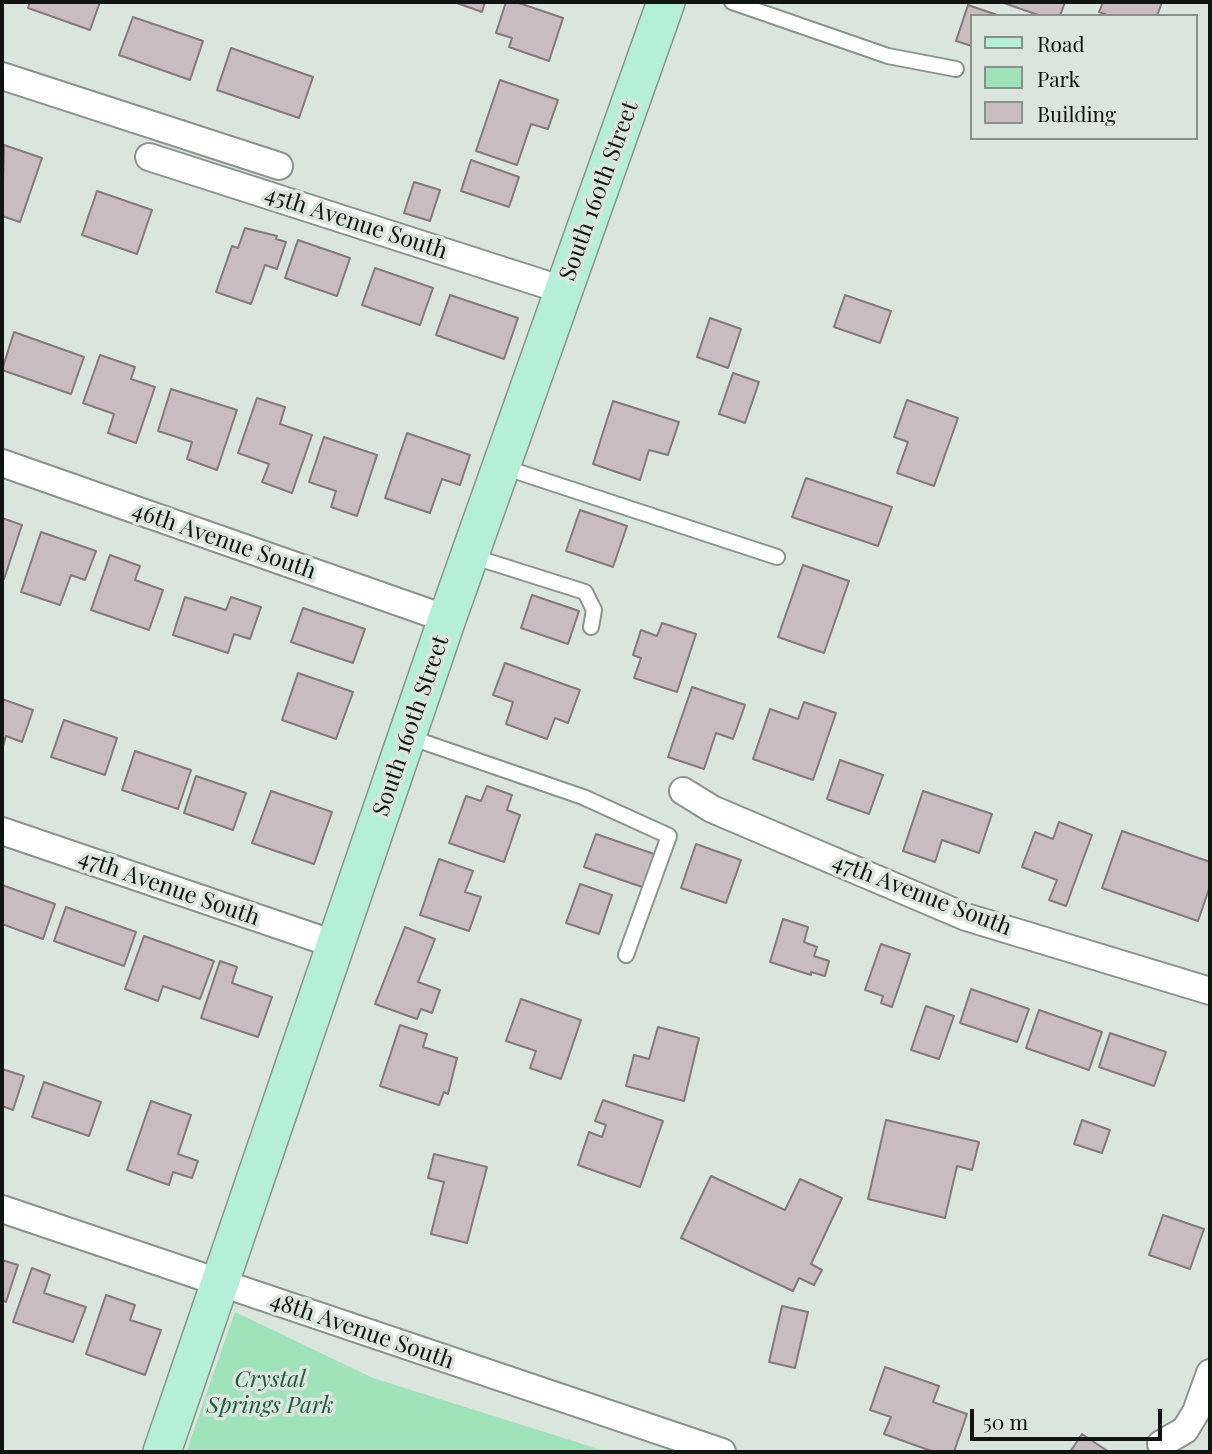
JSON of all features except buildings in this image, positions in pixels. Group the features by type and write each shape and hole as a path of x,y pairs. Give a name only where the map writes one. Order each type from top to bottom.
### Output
{"street":[{"name":"South 160th Street","path":"162,1452 447,619 666,2"},
{"name":"45th Avenue South","path":"2,76 279,166"},
{"name":"45th Avenue South","path":"149,157 564,290"},
{"name":"46th Avenue South","path":"2,463 447,619"},
{"name":"47th Avenue South","path":"683,791 712,809 965,917 1210,991"},
{"name":"47th Avenue South","path":"2,831 337,946"},
{"name":"48th Avenue South","path":"2,1209 722,1452"},
{"path":"1161,1444 1185,1430 1196,1412 1210,1373"}],"lane":[{"path":"733,2 888,57 956,69"},
{"path":"501,466 777,557"},
{"path":"470,556 585,592 594,610 591,626"},
{"path":"408,736 583,797 669,836 626,955"}],"green space":[{"name":"Crystal Springs Park","path":"235,1312 373,1378 608,1452 186,1452"}]}
